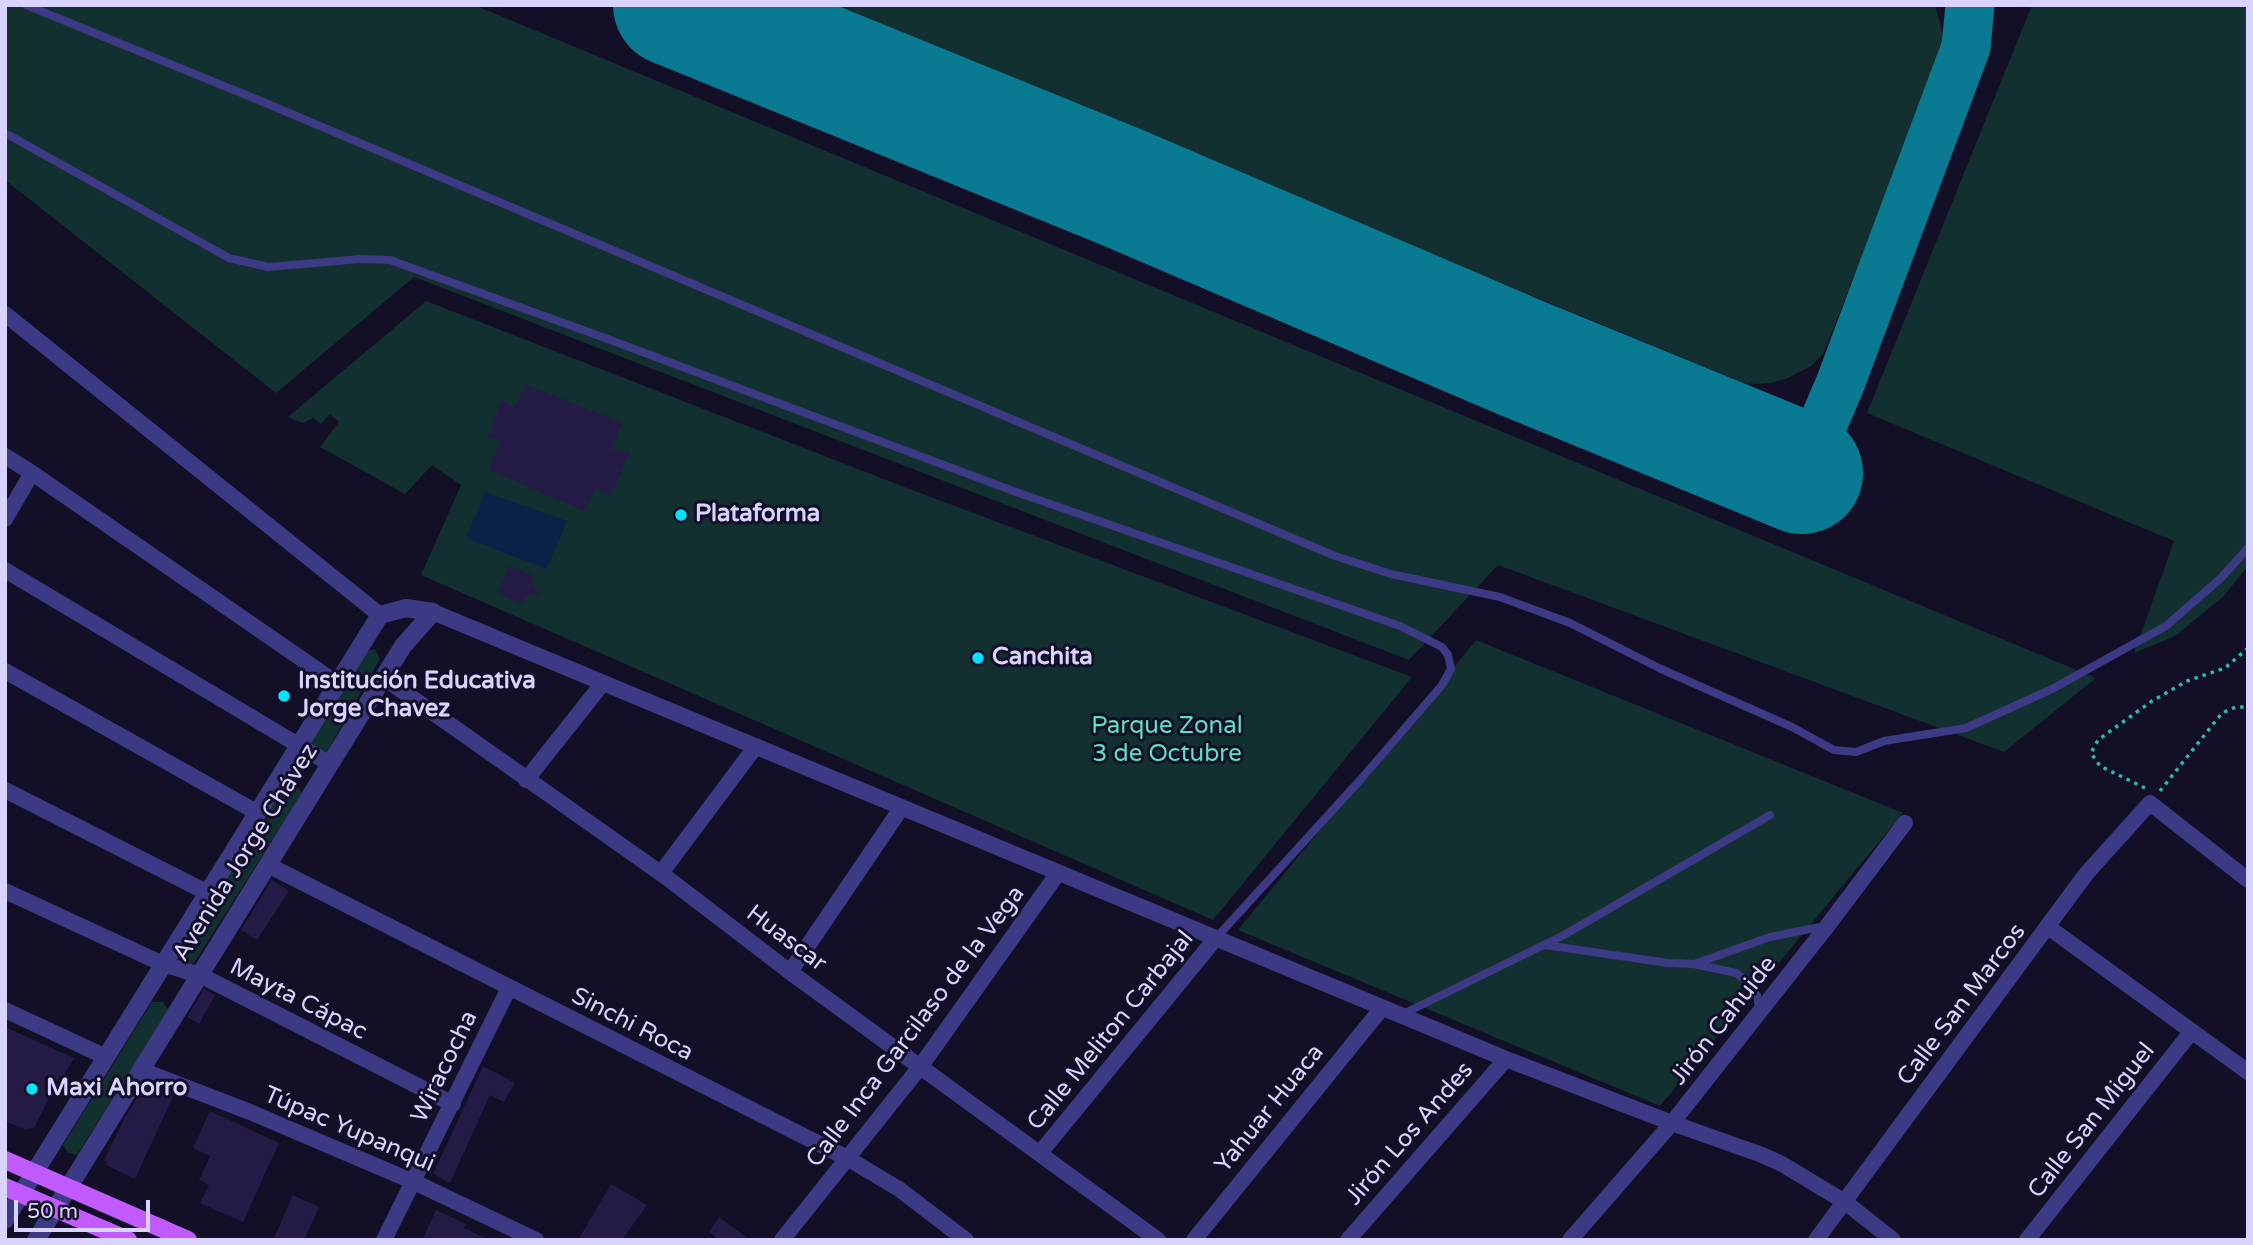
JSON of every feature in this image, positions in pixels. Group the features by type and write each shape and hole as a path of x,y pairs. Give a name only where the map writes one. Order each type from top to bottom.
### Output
{"main road":[{"path":"5,1160 188,1240"},
{"path":"13,1191 128,1240"}],"street":[{"path":"5,313 380,615 406,608 433,611 1506,1059 1782,1164 1844,1202 1893,1240"},
{"path":"5,456 338,684"},
{"path":"5,519 32,472"},
{"path":"5,570 330,764"},
{"name":"Avenida Jorge Chávez","path":"36,1240 403,646 433,611"},
{"name":"Avenida Jorge Chávez","path":"5,1220 13,1191 34,1173 380,615"},
{"path":"5,671 258,813"},
{"name":"Huascar","path":"384,678 661,873 790,972 1158,1240"},
{"path":"526,780 603,682"},
{"path":"661,873 756,746"},
{"path":"5,790 208,893"},
{"path":"2154,799 2248,880"},
{"name":"Calle San Marcos","path":"1816,1240 2086,874 2154,799"},
{"path":"790,972 902,807"},
{"name":"Jirón Cahuide","path":"1570,1240 1672,1123 1905,823"},
{"name":"Sinchi Roca","path":"268,865 847,1158 899,1189 966,1240"},
{"name":"Calle Inca Garcilaso de la Vega","path":"782,1240 920,1067 1058,873"},
{"name":"Mayta Cápac","path":"5,891 163,964 200,975 453,1104"},
{"path":"2048,927 2248,1072"},
{"name":"Calle Meliton Carbajal","path":"1040,1153 1216,939"},
{"name":"Wiracocha","path":"384,1240 509,988"},
{"name":"Yahuar Huaca","path":"1194,1240 1382,1008"},
{"path":"5,1010 106,1057"},
{"name":"Calle San Miguel","path":"2027,1240 2192,1031"},
{"name":"Jirón Los Andes","path":"1348,1240 1506,1059"},
{"name":"Túpac Yupanqui","path":"141,1070 250,1112 414,1182 536,1240"}],"lane":[{"path":"26,5 268,104 1335,556 1391,574 1500,597 1570,623 1661,669 1792,727 1835,750 1856,752 1884,741 1966,728 2052,689 2166,626 2192,606 2248,548"},
{"path":"5,134 229,258 268,267 360,259 390,260 1016,492 1400,626 1442,647 1448,655 1451,669 1441,685 1361,779 1216,939"},
{"path":"1400,1015 1545,945 1770,815"},
{"path":"1694,964 1770,937 1828,925"},
{"path":"1545,945 1668,963 1694,964 1736,973 1747,981 1756,995 1760,1012"}],"path":[{"path":"2248,648 2225,668 2187,681 2152,701 2098,740 2091,753 2100,766 2154,799 2222,713 2236,707 2248,707"}],"green space":[{"path":"5,5 474,5 2096,678 2004,752 1498,565 1409,660 414,277 276,393 5,180"},
{"path":"826,5 1935,5 1944,38 1936,72 1823,354 1811,366 1788,378 1757,384 1744,383"},
{"path":"2032,5 2248,5 2248,566 2223,597 2175,636 2134,653 2174,541 1867,413"},
{"name":"Parque Zonal 3 de Octubre","path":"426,301 912,490 1412,677 1213,920 421,575 461,485 432,465 405,494 320,447 339,422 330,414 321,424 313,418 303,423 288,417"},
{"path":"1476,640 1903,813 1660,1106 1238,930"},
{"path":"375,649 380,659 326,753 314,749 310,741 366,651"},
{"path":"294,783 302,793 194,963 186,967 178,958 283,785"},
{"path":"152,1002 163,1002 168,1010 77,1155 68,1153 63,1145"}],"water":[{"path":"485,492 567,521 547,569 466,538"}],"building":[{"path":"525,384 622,423 611,449 630,452 611,495 595,489 584,511 489,470 501,439 487,438 502,399 514,410"},
{"path":"509,566 534,576 532,583 540,595 530,594 524,598 522,604 498,593"},
{"path":"272,880 289,891 257,940 241,930"},
{"path":"204,989 215,995 199,1024 187,1017"},
{"path":"5,1027 74,1058 63,1077 60,1076 34,1128 24,1129 5,1121"},
{"path":"483,1066 515,1083 504,1102 490,1095 450,1183 433,1174"},
{"path":"146,1083 174,1094 135,1179 106,1165 108,1162 104,1160"},
{"path":"210,1111 279,1143 243,1222 200,1203 209,1185 199,1180 210,1156 193,1148"},
{"path":"611,1184 647,1205 622,1240 578,1240"},
{"path":"293,1195 319,1207 304,1240 273,1240"},
{"path":"436,1210 466,1224 464,1228 489,1240 422,1240"},
{"path":"719,1217 750,1240 720,1240 709,1232"}],"taxiway":[{"path":"1802,473 1840,384 1966,47 1970,5"}],"runway":[{"path":"674,5 1121,187 1519,357 1802,473"}],"place":[{"name":"Plataforma","path":"681,515"},
{"name":"Canchita","path":"978,658"},
{"name":"Institución Educativa Jorge Chavez","path":"284,696"},
{"name":"Maxi Ahorro","path":"32,1089"}]}
